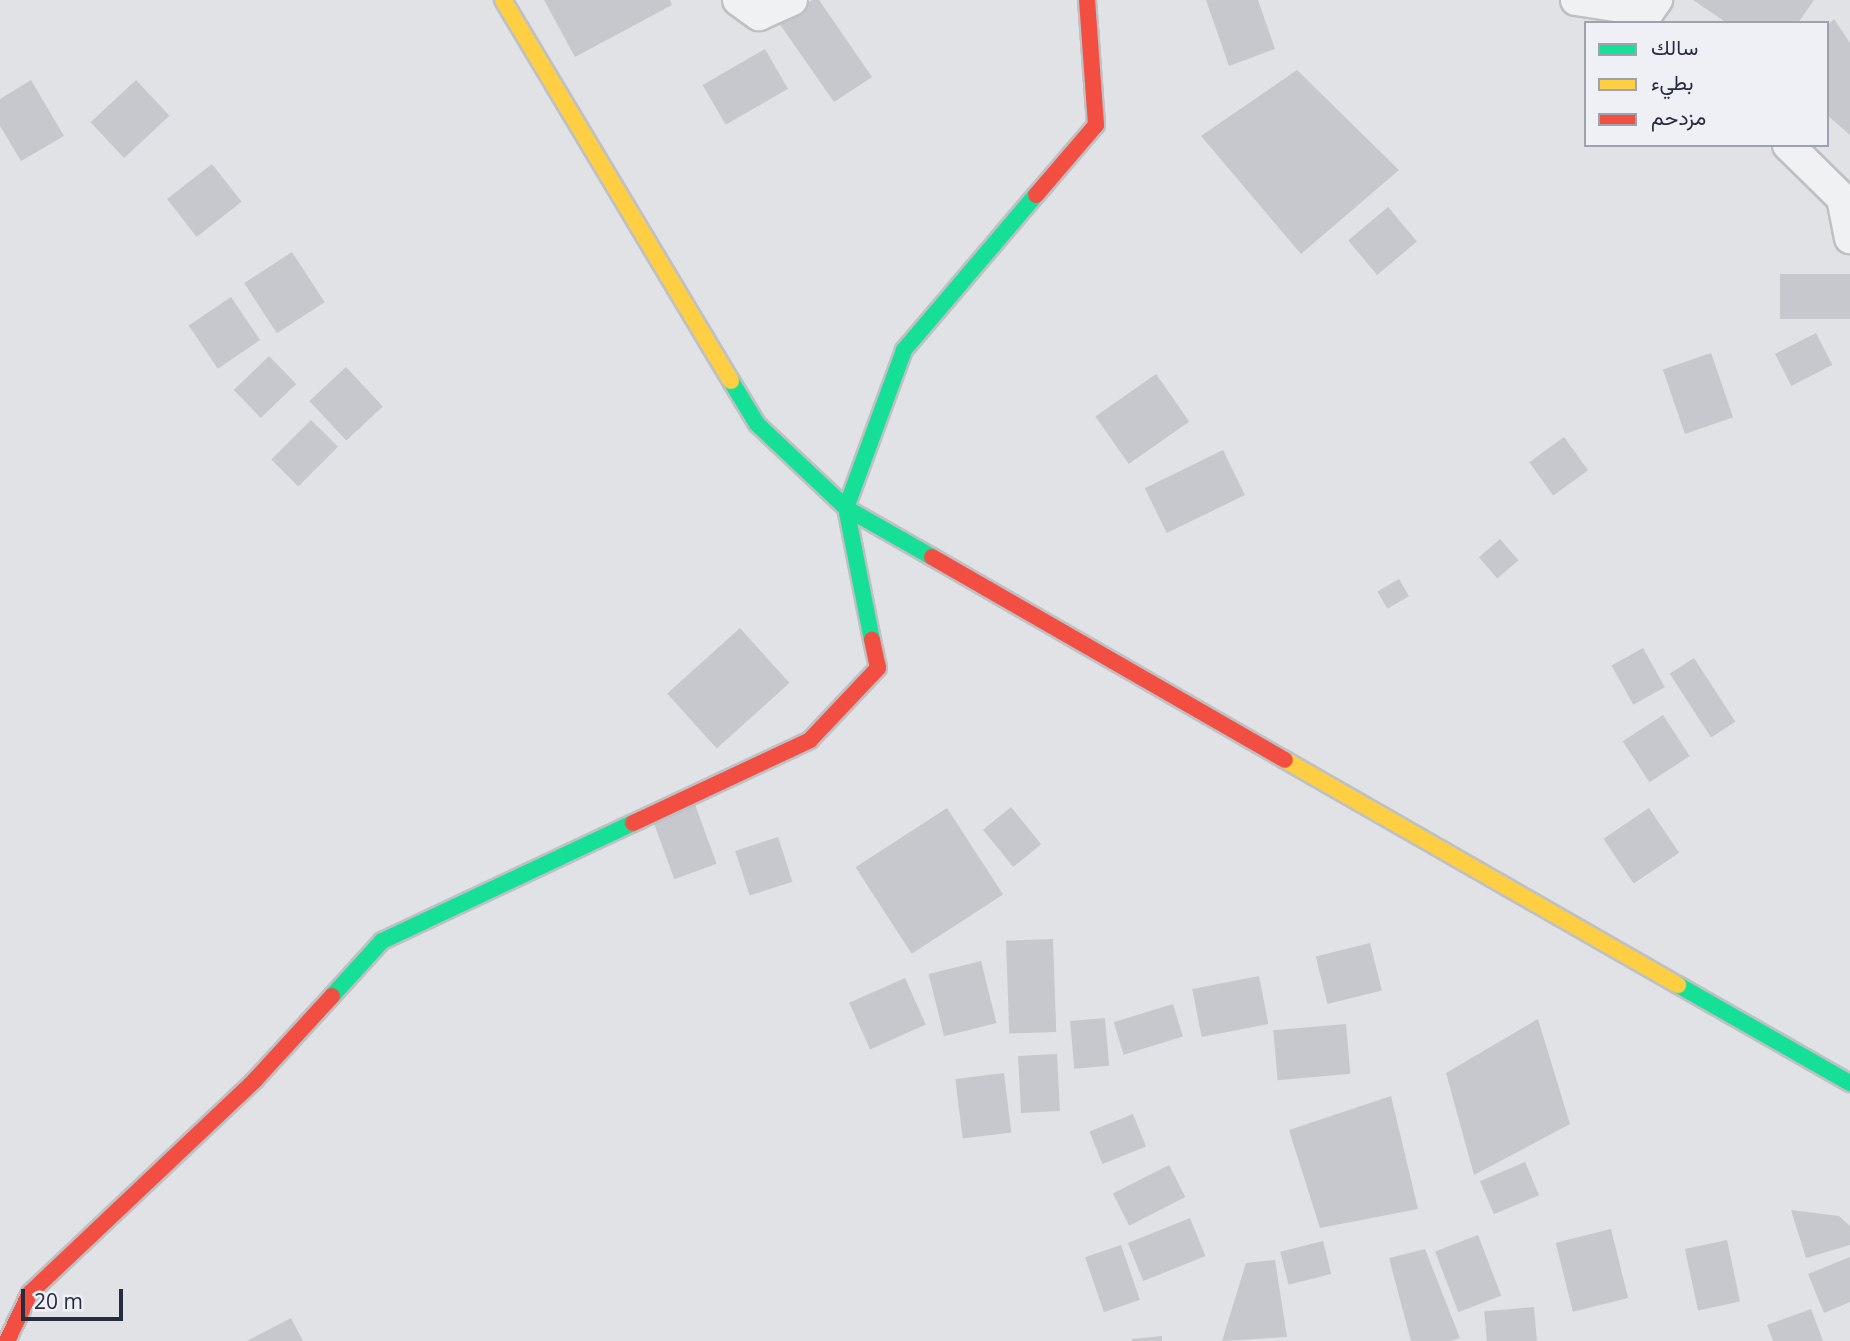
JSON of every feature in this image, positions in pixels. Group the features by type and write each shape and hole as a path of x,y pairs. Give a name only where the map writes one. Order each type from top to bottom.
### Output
{"street":[{"path":"503,0 757,424 846,508 1850,1083"},
{"path":"738,0 759,15 792,0"},
{"path":"7,1341 30,1293 255,1080 382,940 810,740 878,668 846,508 904,350 1096,125 1087,0"},
{"path":"1576,0 1656,11"},
{"path":"1790,147 1842,198 1850,238"}],"building":[{"path":"544,0 670,0 672,5 575,57"},
{"path":"812,0 819,0 872,77 834,102 779,23"},
{"path":"1206,0 1258,0 1275,49 1229,66"},
{"path":"1693,0 1814,0 1799,21 1724,21"},
{"path":"1834,19 1850,43 1850,135 1829,117 1829,24"},
{"path":"765,49 788,89 726,125 703,85"},
{"path":"1297,70 1399,170 1301,254 1201,136"},
{"path":"31,80 64,136 21,161 0,126 0,99"},
{"path":"136,80 169,116 124,158 91,122"},
{"path":"212,164 242,202 197,237 167,199"},
{"path":"1388,207 1417,241 1377,275 1348,240"},
{"path":"292,252 325,302 277,333 244,283"},
{"path":"1780,274 1850,274 1850,319 1780,319"},
{"path":"231,297 260,340 218,369 189,326"},
{"path":"1816,333 1832,365 1791,386 1775,354"},
{"path":"1711,353 1733,417 1685,434 1663,370"},
{"path":"269,356 296,384 261,418 234,390"},
{"path":"346,367 383,406 346,441 309,401"},
{"path":"1156,374 1189,422 1129,464 1095,416"},
{"path":"311,420 338,447 298,486 271,460"},
{"path":"1564,437 1588,470 1553,495 1529,462"},
{"path":"1223,450 1245,495 1167,533 1145,488"},
{"path":"1500,539 1518,560 1497,579 1479,557"},
{"path":"1399,579 1409,596 1387,609 1377,592"},
{"path":"740,628 790,683 717,749 667,694"},
{"path":"1643,648 1665,687 1633,705 1612,665"},
{"path":"1694,658 1735,722 1711,738 1670,674"},
{"path":"1663,715 1690,756 1649,782 1623,741"},
{"path":"693,799 717,864 674,879 651,814"},
{"path":"1011,807 1041,844 1013,867 983,830"},
{"path":"947,808 1003,894 912,954 856,867"},
{"path":"1649,808 1679,853 1634,884 1603,839"},
{"path":"778,837 793,882 750,896 735,851"},
{"path":"1053,939 1056,1032 1009,1034 1006,941"},
{"path":"1370,943 1382,991 1328,1004 1316,957"},
{"path":"981,961 996,1023 944,1036 929,974"},
{"path":"1259,976 1268,1024 1202,1037 1192,989"},
{"path":"905,978 926,1025 870,1049 849,1003"},
{"path":"1173,1004 1183,1037 1124,1055 1114,1022"},
{"path":"1105,1018 1109,1066 1074,1069 1070,1021"},
{"path":"1538,1019 1570,1124 1474,1175 1446,1073"},
{"path":"1346,1024 1350,1074 1278,1080 1273,1030"},
{"path":"1057,1054 1060,1111 1021,1113 1018,1056"},
{"path":"1004,1073 1011,1133 963,1139 955,1079"},
{"path":"1391,1096 1418,1209 1320,1228 1289,1130"},
{"path":"1133,1114 1146,1146 1103,1164 1089,1132"},
{"path":"1525,1162 1539,1195 1494,1214 1480,1181"},
{"path":"1169,1165 1185,1197 1129,1226 1113,1194"},
{"path":"1791,1210 1839,1216 1850,1226 1850,1245 1806,1258"},
{"path":"1190,1218 1205,1256 1143,1281 1128,1243"},
{"path":"1611,1229 1628,1298 1573,1312 1556,1243"},
{"path":"1478,1235 1501,1296 1458,1312 1435,1251"},
{"path":"1727,1240 1740,1302 1698,1311 1685,1249"},
{"path":"1323,1241 1331,1274 1289,1285 1280,1252"},
{"path":"1121,1245 1140,1300 1104,1312 1085,1257"},
{"path":"1425,1249 1460,1338 1451,1341 1411,1341 1389,1258"},
{"path":"1850,1257 1850,1302 1824,1313 1808,1274"},
{"path":"1275,1260 1287,1337 1222,1341 1246,1263"},
{"path":"1534,1307 1537,1341 1487,1341 1484,1311"},
{"path":"1811,1309 1823,1341 1773,1341 1767,1325"},
{"path":"291,1318 303,1341 247,1341"},
{"path":"1162,1336 1162,1341 1132,1341 1132,1339"}],"traffic: fast":[{"path":"872,640 846,508 904,350 1036,195"},
{"path":"731,381 757,424 846,508 932,557"},
{"path":"332,996 382,941 633,823"},
{"path":"1678,985 1850,1083"}],"traffic: slow":[{"path":"503,0 731,381"},
{"path":"1285,760 1678,985"}],"traffic: jam":[{"path":"1036,195 1096,125 1087,0"},
{"path":"932,557 1285,760"},
{"path":"633,823 810,740 878,668 872,640"},
{"path":"7,1341 30,1293 255,1080 332,996"}]}
